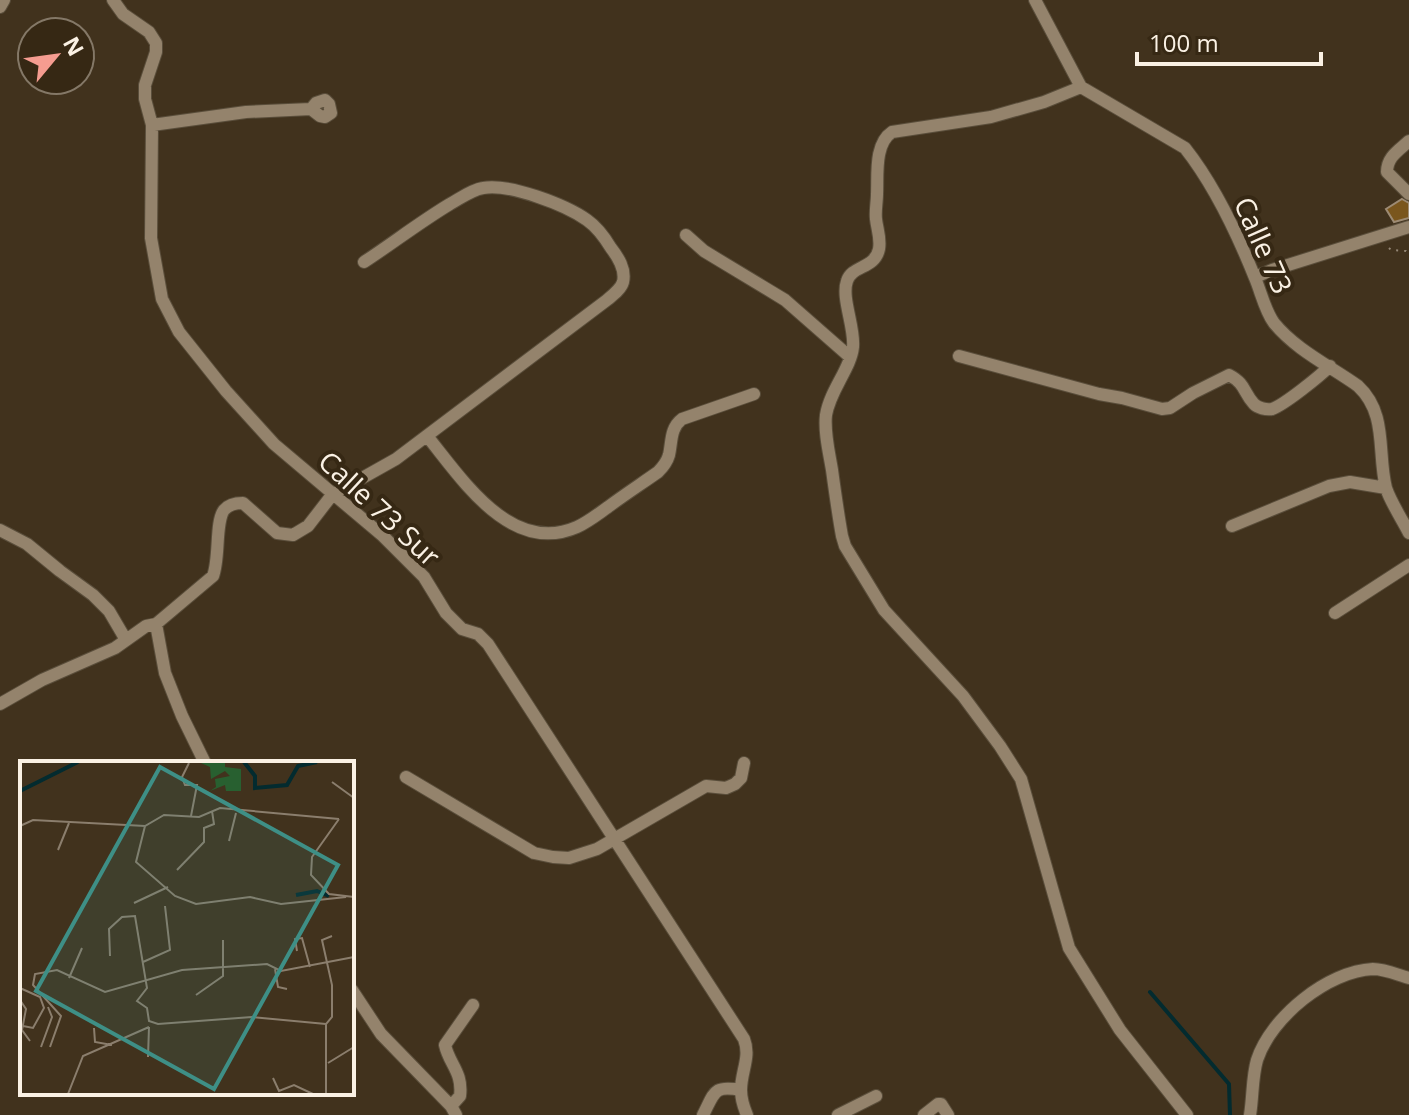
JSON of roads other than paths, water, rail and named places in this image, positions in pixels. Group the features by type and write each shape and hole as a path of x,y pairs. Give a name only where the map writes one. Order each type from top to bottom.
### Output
{"street":[{"path":"0,7 4,0"},
{"name":"Calle 73 Sur","path":"113,0 123,14 149,32 156,43 145,85 145,99 152,125 151,238 162,299 179,332 274,444 383,536 424,577 446,613 462,629 478,634 488,644 744,1039 748,1049 741,1090 747,1115"},
{"path":"1035,0 1081,87 1044,102 991,117 892,132 885,136 879,153 875,216 880,235 879,250 872,263 850,274 847,281 844,295 850,314 853,347 832,393 826,417 828,446 845,546 884,610 963,696 1021,779 1069,948 1120,1030 1187,1115"},
{"name":"Calle 73","path":"1081,87 1185,148 1219,201 1255,277 1271,320 1286,336 1368,395 1375,407 1386,488 1409,533"},
{"path":"152,125 246,112 311,109"},
{"path":"1409,141 1389,159 1387,172 1409,194"},
{"path":"0,704 42,680 115,648 139,629 156,624 213,576 223,510 232,504 243,503 277,533 293,535 308,526 332,495 396,459 607,300 623,282 622,267 608,243 584,217 516,190 494,187 469,193 423,220 364,262"},
{"path":"1255,277 1409,227"},
{"path":"686,235 704,251 785,300 850,357"},
{"path":"959,356 1162,409 1170,408 1229,375 1239,381 1255,406 1274,409 1319,378 1330,366"},
{"path":"427,436 477,497 497,515 534,532 554,533 581,525 658,472 668,456 676,423 754,394"},
{"path":"1232,526 1329,486 1350,482 1386,488"},
{"path":"0,530 27,544 93,595 109,611 126,640"},
{"path":"1335,613 1409,565"},
{"path":"156,624 165,673 204,761"},
{"path":"406,777 534,853 569,858 597,849 706,786 726,788 735,784 741,778 744,763"},
{"path":"1250,1115 1256,1063 1262,1047 1287,1013 1347,973 1376,969 1409,978"},
{"path":"354,993 381,1034 454,1110 460,1096 460,1080 445,1045 473,1005"},
{"path":"703,1115 720,1088 741,1090"},
{"path":"838,1115 876,1096"},
{"path":"924,1115 941,1104 948,1115"}],"waterway":[{"path":"1150,992 1229,1084 1230,1115"}]}
